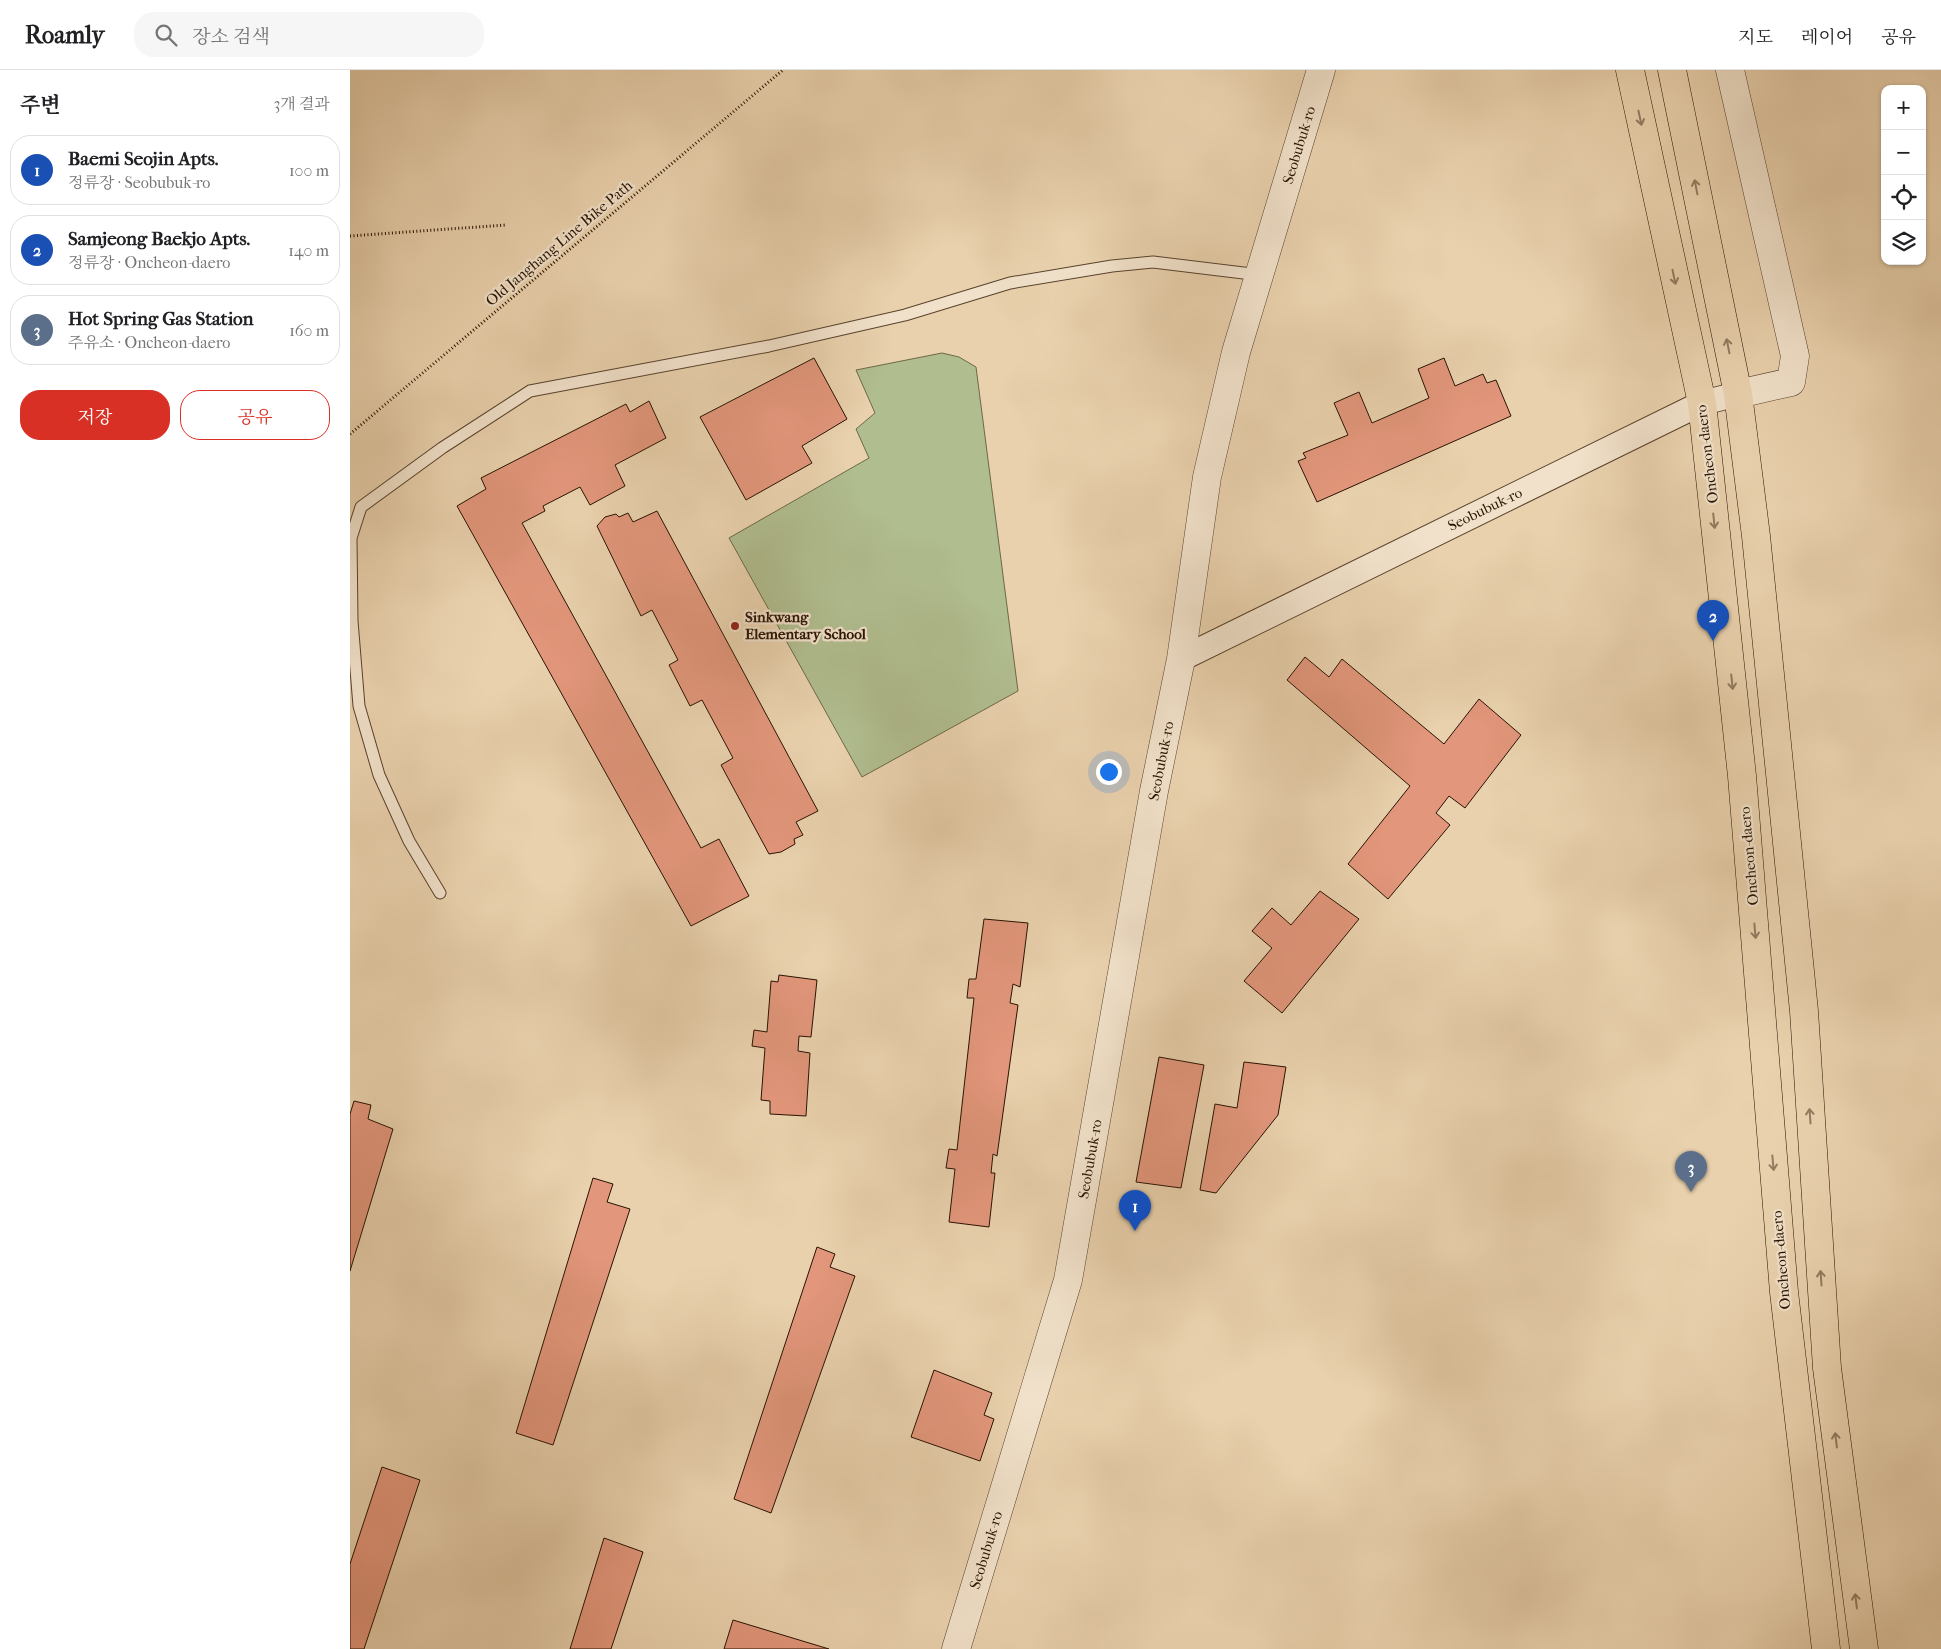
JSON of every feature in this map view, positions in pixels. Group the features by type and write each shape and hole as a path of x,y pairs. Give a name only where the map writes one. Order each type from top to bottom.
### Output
{"main road":[{"name":"Oncheon-daero","path":"1630,70 1702,403 1742,776 1784,1292 1826,1649"},
{"path":"1672,70 1738,394 1756,536 1804,1011 1827,1368 1864,1649"}],"street":[{"name":"Seobubuk-ro","path":"956,1649 1068,1280 1154,791 1180,659 1208,477 1236,352 1321,70"},
{"path":"1730,70 1796,356 1791,382 1738,394"},
{"name":"Seobubuk-ro","path":"1180,659 1702,403 1738,394"}],"lane":[{"path":"440,893 408,841 379,775 359,706 352,620 351,538 361,507 442,448 530,391 769,346 905,315 1010,283 1112,266 1153,262 1260,275"}],"path":[{"name":"Old Janghang Line Bike Path","path":"350,434 783,70"},
{"path":"350,236 506,225"}],"green space":[{"path":"942,353 959,357 976,367 1018,691 862,777 729,538 869,458 856,429 875,413 856,370"}],"building":[{"path":"814,358 847,419 802,446 812,463 746,500 700,417"},
{"path":"1444,358 1455,386 1483,374 1487,383 1496,380 1511,416 1317,502 1298,461 1306,458 1303,453 1348,435 1334,403 1359,392 1372,423 1429,398 1418,369"},
{"path":"649,401 666,438 615,465 625,486 590,505 580,487 543,506 545,511 522,523 701,848 719,839 749,896 691,926 457,506 486,489 481,478 626,404 630,412"},
{"path":"657,511 818,811 796,822 803,835 794,839 795,844 781,852 769,854 721,765 733,758 702,700 690,706 669,665 678,660 652,610 641,616 597,526 605,517 616,514 619,517 628,513 633,522"},
{"path":"1305,657 1329,677 1342,659 1444,744 1479,699 1521,735 1465,808 1449,796 1436,813 1450,825 1388,899 1348,864 1410,786 1287,680"},
{"path":"1320,891 1359,919 1282,1013 1244,981 1272,948 1252,931 1272,908 1291,925"},
{"path":"984,919 1028,923 1020,987 1013,984 1010,1003 1018,1005 997,1156 993,1154 991,1173 995,1173 989,1227 949,1222 955,1169 946,1168 949,1149 957,1150 974,998 967,998 969,979 976,979"},
{"path":"779,975 817,980 811,1037 799,1036 798,1051 810,1053 806,1116 770,1114 770,1101 761,1100 765,1048 752,1046 754,1030 767,1032 771,981 778,982"},
{"path":"1159,1057 1204,1065 1181,1188 1136,1182"},
{"path":"1244,1062 1286,1067 1278,1115 1216,1193 1200,1190 1215,1104 1237,1108"},
{"path":"354,1101 371,1105 368,1119 393,1129 350,1271 350,1114"},
{"path":"593,1178 613,1184 607,1202 630,1209 553,1445 516,1433"},
{"path":"817,1247 835,1254 830,1267 855,1276 771,1513 734,1499"},
{"path":"934,1370 992,1393 984,1415 994,1419 980,1461 911,1437"},
{"path":"382,1467 420,1480 364,1649 350,1649 350,1564"},
{"path":"604,1538 643,1552 611,1649 570,1649"},
{"path":"733,1620 829,1649 724,1649"}],"place":[{"name":"Sinkwang Elementary School","path":"735,626"},
{"name":"Samjeong Baekjo Apts.","path":"1713,641"},
{"name":"Hot Spring Gas Station","path":"1691,1192"},
{"name":"Baemi Seojin Apts.","path":"1135,1231"}]}
